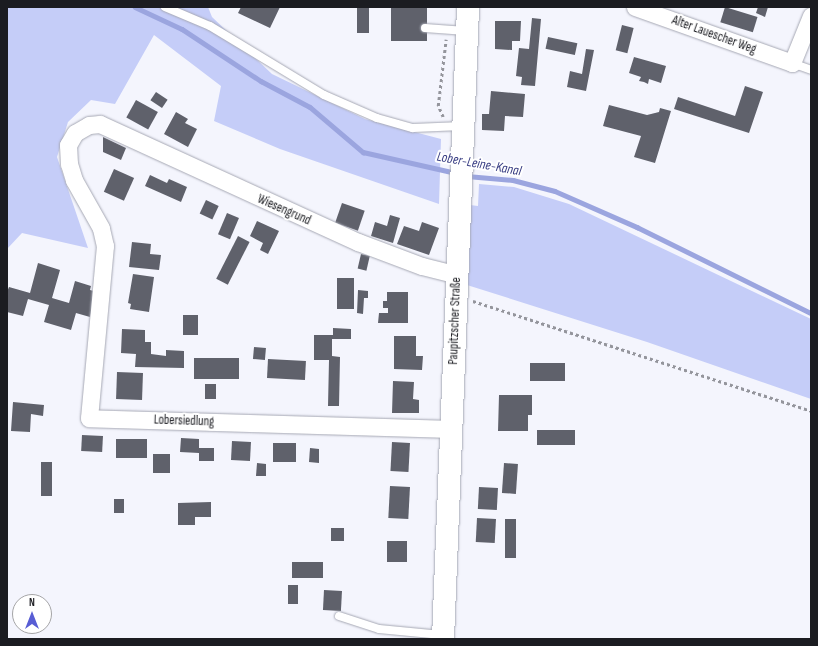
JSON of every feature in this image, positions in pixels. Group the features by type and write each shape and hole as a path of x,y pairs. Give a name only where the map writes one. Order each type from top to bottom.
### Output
{"street":[{"name":"Paupitzscher Straße","path":"443,637 452,429 459,203 457,30 468,7"},
{"name":"Alter Lauescher Weg","path":"635,7 792,63"},
{"path":"792,63 811,16"},
{"name":"Wiesengrund","path":"105,246 101,228 74,180 69,164 68,145 75,133 89,125 100,124 118,131 287,212 358,242 422,266 457,285"},
{"name":"Lobersiedlung","path":"105,246 90,418 452,429"}],"lane":[{"path":"165,7 210,26 324,96 378,118 413,128 457,131"},
{"path":"425,28 457,30"},
{"name":"Alter Lauescher Weg","path":"792,63 811,70"},
{"path":"338,616 379,629 443,637"}],"path":[{"path":"457,30 438,106 457,131"},
{"path":"457,285 811,411"}],"shaded area":[{"path":"7,7 208,7 212,17 272,74 365,119 441,139 439,204 280,149 214,121 221,86 154,35 115,104 91,100 68,122 57,157 88,248 22,233 7,249"},
{"path":"479,184 514,187 569,204 811,319 811,399 647,342 467,285 470,205 478,206"}],"building":[{"path":"241,7 280,7 270,28 238,13"},
{"path":"357,7 369,7 369,33 357,33"},
{"path":"391,7 427,7 427,41 391,41"},
{"path":"725,7 758,17 753,32 720,22"},
{"path":"758,7 768,7 765,17 756,13"},
{"path":"532,18 541,19 535,86 521,85 522,77 516,76 519,48 529,49"},
{"path":"495,21 521,21 520,41 512,41 512,50 495,49"},
{"path":"622,25 634,28 627,53 616,50"},
{"path":"548,37 577,43 575,55 546,49"},
{"path":"586,49 594,50 586,91 567,87 570,71 582,74"},
{"path":"634,57 666,66 661,83 649,79 648,84 639,81 641,77 629,73"},
{"path":"745,86 763,92 749,133 674,109 678,97 735,116"},
{"path":"491,91 525,94 523,117 505,116 504,131 482,130 482,114 489,114"},
{"path":"156,92 168,100 162,108 150,100"},
{"path":"136,100 158,112 148,130 126,117"},
{"path":"609,105 647,115 659,112 660,108 671,111 655,163 634,157 641,136 603,126"},
{"path":"176,112 188,119 185,123 197,129 188,147 164,134"},
{"path":"103,137 126,148 121,160 103,152"},
{"path":"114,169 134,178 124,201 104,192"},
{"path":"150,175 167,183 169,179 187,187 181,202 145,186"},
{"path":"206,200 219,206 212,220 200,214"},
{"path":"342,203 365,211 358,231 335,223"},
{"path":"227,213 239,218 230,239 218,234"},
{"path":"390,215 400,218 393,243 371,236 375,222 387,226"},
{"path":"257,221 279,231 268,254 260,250 263,243 250,236"},
{"path":"422,222 439,228 429,255 397,244 404,226 419,231"},
{"path":"238,236 250,242 228,285 216,279"},
{"path":"132,242 151,244 150,254 161,255 159,270 129,267"},
{"path":"361,254 370,256 366,271 358,269"},
{"path":"38,263 60,270 52,298 69,303 75,281 91,286 90,290 97,292 90,317 76,313 71,330 44,322 49,305 28,299 23,316 7,312 7,292 9,287 30,293"},
{"path":"133,274 154,277 149,312 130,309 131,304 128,303"},
{"path":"337,278 354,278 354,309 337,309"},
{"path":"358,290 368,291 368,298 364,298 363,314 357,313"},
{"path":"387,292 408,292 408,323 378,323 379,313 388,313 388,308 383,308 383,301 387,301"},
{"path":"183,315 198,315 198,335 183,335"},
{"path":"333,328 351,329 351,339 332,339 332,356 340,357 339,406 328,406 329,360 314,360 314,335 333,335"},
{"path":"122,329 145,330 145,342 151,342 151,354 166,356 166,350 184,351 184,368 135,367 136,354 121,353"},
{"path":"394,336 416,336 416,356 423,356 422,370 394,369"},
{"path":"254,347 266,348 265,360 253,359"},
{"path":"194,358 239,358 239,379 194,379"},
{"path":"268,359 306,361 305,380 267,378"},
{"path":"530,363 565,363 565,381 530,381"},
{"path":"117,372 143,373 142,400 116,399"},
{"path":"393,381 414,382 413,399 419,400 419,413 392,413"},
{"path":"205,384 216,384 216,399 205,399"},
{"path":"499,395 532,395 532,415 528,415 528,431 498,431"},
{"path":"13,402 44,405 43,416 31,414 30,432 11,431"},
{"path":"537,430 575,430 575,445 537,445"},
{"path":"82,435 103,436 102,452 81,451"},
{"path":"181,438 199,439 199,448 214,448 214,461 199,461 199,453 180,452"},
{"path":"116,439 147,439 147,458 116,458"},
{"path":"232,441 251,442 250,461 231,460"},
{"path":"392,442 410,443 408,472 390,471"},
{"path":"273,443 296,443 296,462 273,462"},
{"path":"310,448 319,449 319,463 309,462"},
{"path":"153,454 170,454 170,473 153,473"},
{"path":"41,462 52,462 52,496 41,496"},
{"path":"257,463 266,464 266,476 256,476"},
{"path":"504,463 518,464 516,494 502,493"},
{"path":"390,486 410,487 408,519 388,518"},
{"path":"479,487 498,488 497,510 478,509"},
{"path":"114,499 124,499 124,513 114,513"},
{"path":"211,502 211,517 195,517 195,525 178,525 178,503"},
{"path":"477,518 496,519 495,543 476,542"},
{"path":"505,519 516,519 516,558 505,558"},
{"path":"331,528 344,528 344,541 331,541"},
{"path":"387,541 407,541 407,562 387,562"},
{"path":"292,562 323,562 323,578 292,578"},
{"path":"288,585 298,585 298,604 288,604"},
{"path":"324,590 342,591 341,611 323,610"}],"waterway":[{"name":"Lober-Leine-Kanal","path":"135,7 182,29 261,81 310,107 363,152 456,173"},
{"name":"Lober-Leine-Kanal","path":"467,176 513,180 555,191 637,227 811,313"}]}
